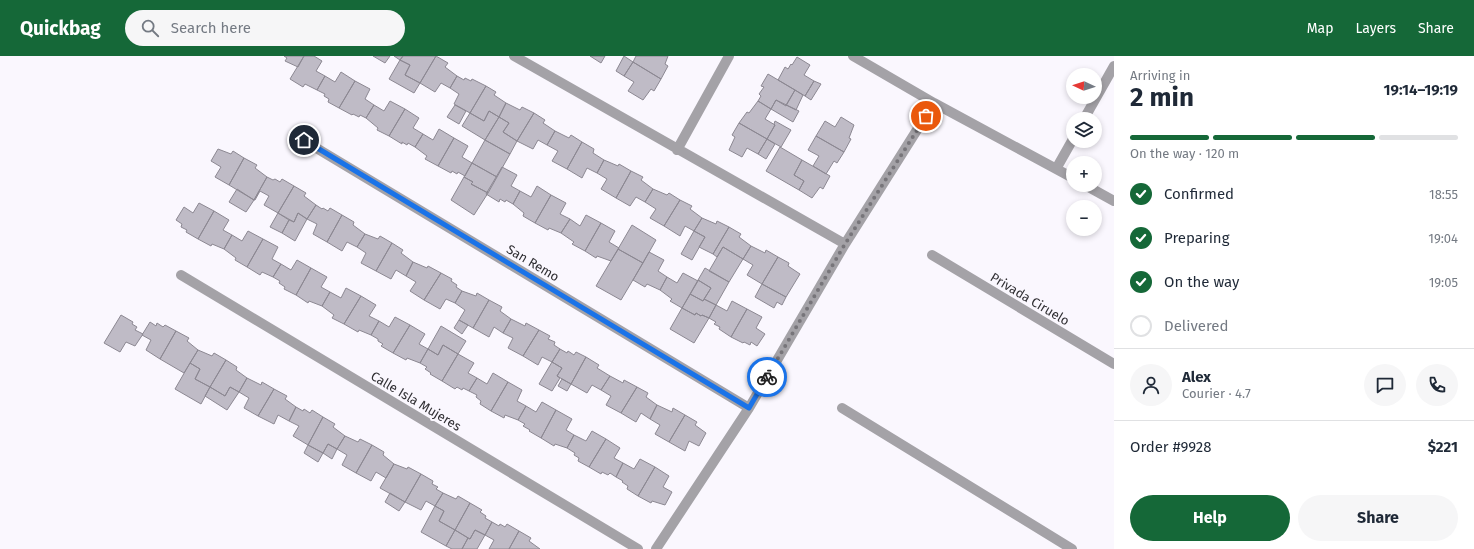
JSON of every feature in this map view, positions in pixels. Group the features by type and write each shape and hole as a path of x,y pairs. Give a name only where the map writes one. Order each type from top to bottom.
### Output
{"street":[{"path":"514,56 677,150 845,244"},
{"path":"677,150 729,56"},
{"path":"854,56 934,104 1066,174"},
{"path":"1088,112 1114,66"},
{"path":"656,549 749,408 845,244 934,104"},
{"name":"San Remo","path":"304,140 749,408"},
{"path":"1056,169 1068,148"},
{"path":"1099,192 1114,200"},
{"name":"Privada Ciruelo","path":"932,255 1114,364"},
{"name":"Calle Isla Mujeres","path":"181,275 638,549"},
{"path":"842,408 1072,549"}],"building":[{"path":"284,56 304,56 298,67 285,61 287,58"},
{"path":"304,56 314,56 322,61 316,71 325,76 317,90 305,84 303,87 290,79"},
{"path":"373,56 390,56 385,63"},
{"path":"394,56 403,56 400,60"},
{"path":"403,56 436,56 420,83 405,75 410,65 400,60"},
{"path":"436,56 448,63 445,67 457,76 450,88 441,83 435,92 420,83"},
{"path":"590,56 605,56 601,63"},
{"path":"624,56 633,62 624,76 616,71"},
{"path":"636,56 668,56 665,64 668,66 661,79 633,62"},
{"path":"797,57 810,65 804,75 814,81 805,96 778,80 785,67 788,69"},
{"path":"400,60 410,65 405,75 420,83 414,93 389,79"},
{"path":"633,62 661,79 654,91 651,89 643,100 628,91 634,82 624,76"},
{"path":"341,72 355,81 339,108 328,102 329,99 324,96 325,94 317,90 325,76 335,82"},
{"path":"768,74 795,90 786,106 776,100 771,109 758,101 761,96 759,94 764,87 761,86"},
{"path":"457,76 464,80 465,78 471,81 472,79 486,86 470,113 454,104 459,94 450,88"},
{"path":"355,81 370,89 365,99 374,105 366,118 360,115 359,117 353,114 352,115 339,108"},
{"path":"814,81 821,84 811,100 805,96"},
{"path":"486,86 496,92 494,95 506,103 499,117 489,111 484,121 470,113"},
{"path":"795,90 803,95 796,110 786,105"},
{"path":"776,100 799,111 793,122 771,109"},
{"path":"390,101 405,109 389,136 377,130 378,128 366,118 374,105 384,111"},
{"path":"758,101 771,109 765,119 775,125 767,139 739,123"},
{"path":"506,103 520,110 522,107 534,113 517,141 503,132 509,123 499,117"},
{"path":"455,105 466,111 459,124 447,117"},
{"path":"405,109 419,118 413,128 423,134 415,147 408,143 407,145 402,142 402,144 389,136"},
{"path":"489,111 499,117 485,140 462,126 470,113 484,121"},
{"path":"534,113 545,120 543,123 555,131 547,145 538,140 533,149 517,141"},
{"path":"499,117 509,123 503,132 517,141 510,154 485,140"},
{"path":"841,117 854,125 849,138 851,139 844,152 816,136 825,121 835,127"},
{"path":"775,121 791,130 781,147 767,139 775,125"},
{"path":"739,123 767,139 758,154 747,148 742,157 729,150 735,137 732,135"},
{"path":"439,129 454,138 438,166 425,159 427,156 415,147 423,134 433,140"},
{"path":"555,131 569,138 571,135 582,142 567,169 552,161 558,151 547,145"},
{"path":"816,136 844,152 837,163 834,161 826,174 813,166 819,156 808,150"},
{"path":"454,138 468,146 462,157 472,163 465,176 458,172 457,174 452,171 451,173 438,166"},
{"path":"767,139 775,144 766,159 758,154"},
{"path":"485,140 510,154 497,177 472,163"},
{"path":"582,142 594,149 593,153 604,160 597,173 587,168 582,178 567,169"},
{"path":"780,147 802,160 794,175 804,181 799,190 766,171"},
{"path":"218,149 231,154 233,151 244,158 229,185 215,177 221,167 211,161"},
{"path":"244,158 257,165 255,168 267,177 254,200 229,185"},
{"path":"604,160 618,166 619,164 631,171 616,198 601,189 607,179 597,173"},
{"path":"802,160 830,176 823,189 820,187 812,198 799,190 804,181 794,175"},
{"path":"472,163 497,177 488,193 471,184 473,182 464,177"},
{"path":"502,167 517,175 511,186 520,191 513,204 506,200 505,202 500,199 499,202 486,194"},
{"path":"631,171 643,177 641,180 653,189 645,202 636,197 630,206 616,198"},
{"path":"267,177 280,182 282,179 294,186 278,213 264,205 269,196 260,191 254,200"},
{"path":"464,177 473,182 471,184 488,193 474,215 451,200"},
{"path":"294,186 306,193 304,196 316,205 307,219 298,213 294,222 278,213"},
{"path":"537,186 551,195 535,223 523,216 524,213 513,204 520,191 531,197"},
{"path":"237,189 254,200 246,212 229,202"},
{"path":"653,189 667,195 669,193 680,200 664,226 650,218 656,209 645,202"},
{"path":"551,195 566,203 560,214 570,219 561,233 549,228 548,230 535,223"},
{"path":"680,200 692,206 690,209 702,218 694,231 685,226 680,236 664,226"},
{"path":"199,203 214,211 198,239 186,232 187,230 181,227 182,224 176,220 184,207 193,213"},
{"path":"316,205 328,211 330,208 342,215 327,242 313,234 317,224 307,219"},
{"path":"214,211 229,220 223,230 232,235 224,249 212,244 211,246 198,239"},
{"path":"278,213 289,220 282,233 270,227"},
{"path":"298,213 307,219 295,241 282,233 289,220 294,222"},
{"path":"342,215 354,222 353,225 365,234 357,247 347,242 342,251 327,242"},
{"path":"586,215 601,223 585,251 572,244 574,242 561,233 570,219 580,226"},
{"path":"702,218 716,224 717,221 729,227 713,254 699,247 705,237 694,231"},
{"path":"601,223 615,231 609,242 619,248 611,261 597,256 596,258 585,251"},
{"path":"632,225 656,240 643,263 618,249"},
{"path":"729,227 741,234 739,237 751,246 743,259 723,247 717,257 713,254"},
{"path":"248,231 263,239 247,267 235,260 236,258 224,249 232,235 242,241"},
{"path":"694,231 705,237 692,260 681,254"},
{"path":"365,234 378,239 380,236 392,243 376,271 361,263 366,253 357,247"},
{"path":"263,239 278,247 272,259 281,264 273,277 262,272 260,275 247,267"},
{"path":"392,243 403,250 401,253 413,262 406,276 396,270 391,279 376,271"},
{"path":"751,246 765,253 766,250 778,257 762,284 747,275 753,265 743,259"},
{"path":"723,247 743,259 729,282 709,271"},
{"path":"618,249 643,263 621,300 596,286"},
{"path":"649,252 664,260 658,271 667,277 660,290 647,284 645,287 633,280"},
{"path":"778,257 789,263 788,266 800,274 786,297 762,284"},
{"path":"297,260 311,268 296,295 284,289 285,287 279,283 280,281 273,277 281,264 291,270"},
{"path":"413,262 427,268 428,266 441,273 424,300 410,291 416,282 406,276"},
{"path":"311,268 327,277 321,287 330,292 322,306 309,301 308,303 296,295"},
{"path":"705,268 729,282 716,305 704,299 711,288 698,280"},
{"path":"441,273 452,279 451,281 457,285 456,287 462,291 455,303 446,299 440,309 424,300"},
{"path":"683,273 698,281 682,308 670,301 672,299 660,290 667,277 677,283"},
{"path":"698,280 711,288 703,301 690,294"},
{"path":"762,284 786,297 782,305 777,302 774,308 755,297"},
{"path":"346,288 361,296 344,324 332,318 334,315 322,306 330,292 341,298"},
{"path":"462,291 476,296 477,293 489,300 473,328 459,320 465,310 455,303"},
{"path":"690,294 703,301 704,299 716,305 709,318 696,313 695,315 682,308"},
{"path":"361,296 376,305 369,316 379,321 371,335 359,330 358,332 344,324"},
{"path":"489,300 502,307 500,311 511,319 503,333 494,327 489,337 473,328"},
{"path":"732,301 747,309 731,337 719,329 720,327 714,324 716,322 709,318 716,305 727,311"},
{"path":"682,308 695,315 696,313 709,318 694,343 670,329"},
{"path":"747,309 762,317 756,328 765,334 757,346 751,342 750,345 731,337"},
{"path":"121,315 133,322 132,324 137,327 135,330 143,334 135,346 126,342 120,352 104,343"},
{"path":"395,317 410,325 393,353 381,346 383,344 371,335 379,321 389,327"},
{"path":"511,319 525,326 526,323 539,330 523,356 508,348 513,338 503,333"},
{"path":"459,320 468,325 462,334 454,328"},
{"path":"150,322 156,326 157,323 163,327 165,325 176,331 160,359 146,350 151,340 142,335"},
{"path":"410,325 425,334 419,344 428,349 420,363 407,358 406,360 393,353"},
{"path":"441,326 466,341 458,354 443,345 438,355 428,349"},
{"path":"539,330 550,336 548,339 555,342 554,345 560,349 552,362 542,357 538,365 523,356"},
{"path":"176,331 189,338 187,341 198,350 184,373 160,359"},
{"path":"443,345 458,354 442,381 430,374 431,373 425,369 427,367 420,363 428,349 438,355"},
{"path":"560,349 567,353 568,351 574,355 576,352 586,357 571,384 557,376 562,368 552,362"},
{"path":"198,350 212,356 214,353 226,360 210,387 195,379 200,369 190,363"},
{"path":"458,354 474,363 468,373 477,378 469,391 463,388 462,390 457,387 455,389 442,381"},
{"path":"586,357 599,365 597,368 610,376 601,390 592,385 587,393 571,384"},
{"path":"226,360 237,367 236,370 247,378 239,392 230,387 225,396 210,387"},
{"path":"552,362 562,368 557,376 560,378 552,391 539,384"},
{"path":"190,363 200,369 195,379 210,387 201,404 175,389"},
{"path":"493,373 508,382 491,411 480,404 481,401 476,397 477,395 469,391 477,378 487,384"},
{"path":"610,376 623,383 624,380 637,387 621,413 606,405 611,396 601,390"},
{"path":"247,378 261,385 262,382 274,389 258,416 244,408 249,398 239,392"},
{"path":"562,379 571,384 567,391 558,386"},
{"path":"508,382 522,390 517,401 526,406 518,420 505,415 504,418 491,411"},
{"path":"210,387 225,396 230,387 239,392 227,410 205,396"},
{"path":"637,387 648,393 646,397 657,405 650,419 641,413 636,422 621,413"},
{"path":"274,389 287,396 285,399 296,407 289,421 278,415 274,424 258,416"},
{"path":"542,402 556,410 541,438 529,431 530,430 523,426 525,424 518,420 526,406 536,412"},
{"path":"657,405 672,412 673,408 685,415 669,442 655,434 660,425 650,419"},
{"path":"296,407 303,411 304,409 310,413 312,410 323,417 308,445 293,436 299,426 289,421"},
{"path":"556,410 572,419 566,430 574,435 567,448 555,444 554,446 541,438"},
{"path":"685,415 697,422 695,425 706,433 699,446 689,441 685,451 669,442"},
{"path":"323,417 335,424 333,427 345,436 337,449 328,444 323,453 308,445"},
{"path":"592,431 606,439 589,467 578,461 579,458 574,455 575,453 567,448 574,435 586,441"},
{"path":"345,436 358,442 360,439 372,445 356,473 342,465 347,455 337,449"},
{"path":"606,439 620,448 614,458 623,463 616,477 610,473 608,475 602,472 601,474 589,467"},
{"path":"328,444 337,449 332,459 323,453"},
{"path":"308,445 323,453 318,462 304,453"},
{"path":"372,445 384,452 383,455 394,464 386,478 376,472 371,481 356,473"},
{"path":"640,459 655,467 638,496 627,489 628,486 616,477 623,463 634,469"},
{"path":"394,464 407,469 408,467 421,474 405,502 380,488"},
{"path":"655,467 669,476 663,487 672,492 665,505 652,501 651,503 638,496"},
{"path":"421,474 433,481 432,484 438,487 436,489 443,493 435,506 426,501 421,510 405,502"},
{"path":"390,493 405,502 399,511 385,502"},
{"path":"443,493 456,499 458,496 470,503 455,530 439,521 444,511 435,506"},
{"path":"470,503 482,510 480,512 486,516 485,518 492,522 485,535 475,530 470,539 455,530"},
{"path":"435,506 444,511 439,521 455,530 446,546 421,532"},
{"path":"492,522 499,526 500,524 505,527 507,524 519,531 509,549 489,549 494,540 485,535"},
{"path":"455,530 468,538 462,549 452,549 446,546"},
{"path":"475,530 485,535 477,549 462,549 468,538 470,539"},
{"path":"519,531 531,538 529,541 540,549 509,549"}],"way so far":[{"path":"767,377 845,244 926,116"}],"route":[{"path":"304,140 749,408 767,377"}]}
